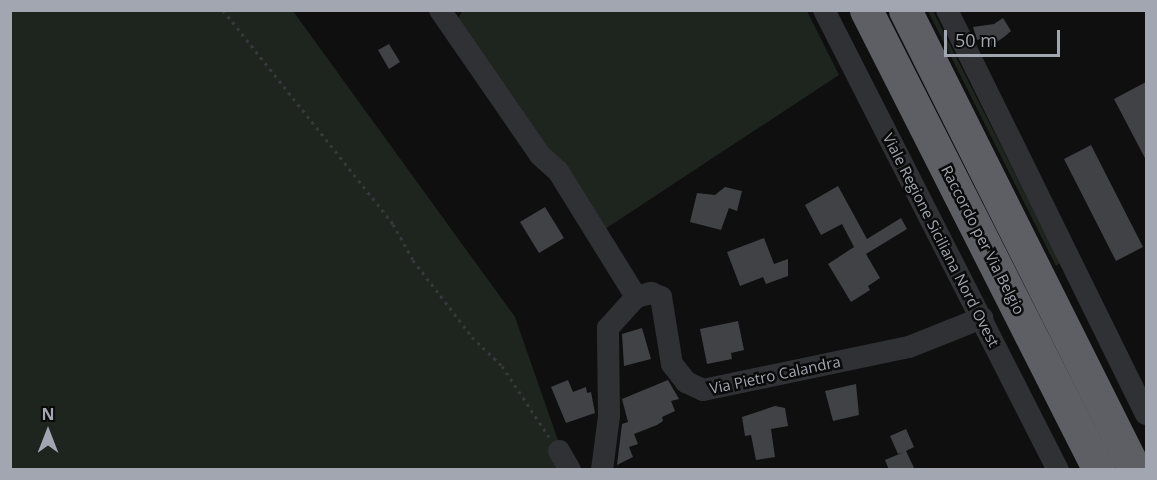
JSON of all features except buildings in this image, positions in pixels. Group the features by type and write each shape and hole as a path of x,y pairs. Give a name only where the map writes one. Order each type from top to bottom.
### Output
{"highway":[{"name":"Raccordo per Via Belgio","path":"866,10 1099,470"},
{"path":"905,10 1135,470"},
{"path":"1048,369 1091,470"}],"street":[{"path":"440,10 540,155 558,171 636,297 608,327 609,416 603,470"},
{"name":"Viale Regione Siciliana Nord Ovest","path":"824,10 1058,470"},
{"path":"947,10 1146,414"},
{"name":"Via Pietro Calandra","path":"636,297 651,293 662,297 672,364 686,382 703,390 909,347 982,318"}],"path":[{"path":"223,10 393,224 413,260 472,337 502,366 565,460"}],"shaded area":[{"path":"463,10 807,11 839,75 602,231 457,20"},
{"path":"10,11 293,11 515,317 568,469 11,469"},
{"path":"928,11 933,11 1060,263 1056,266"}]}
